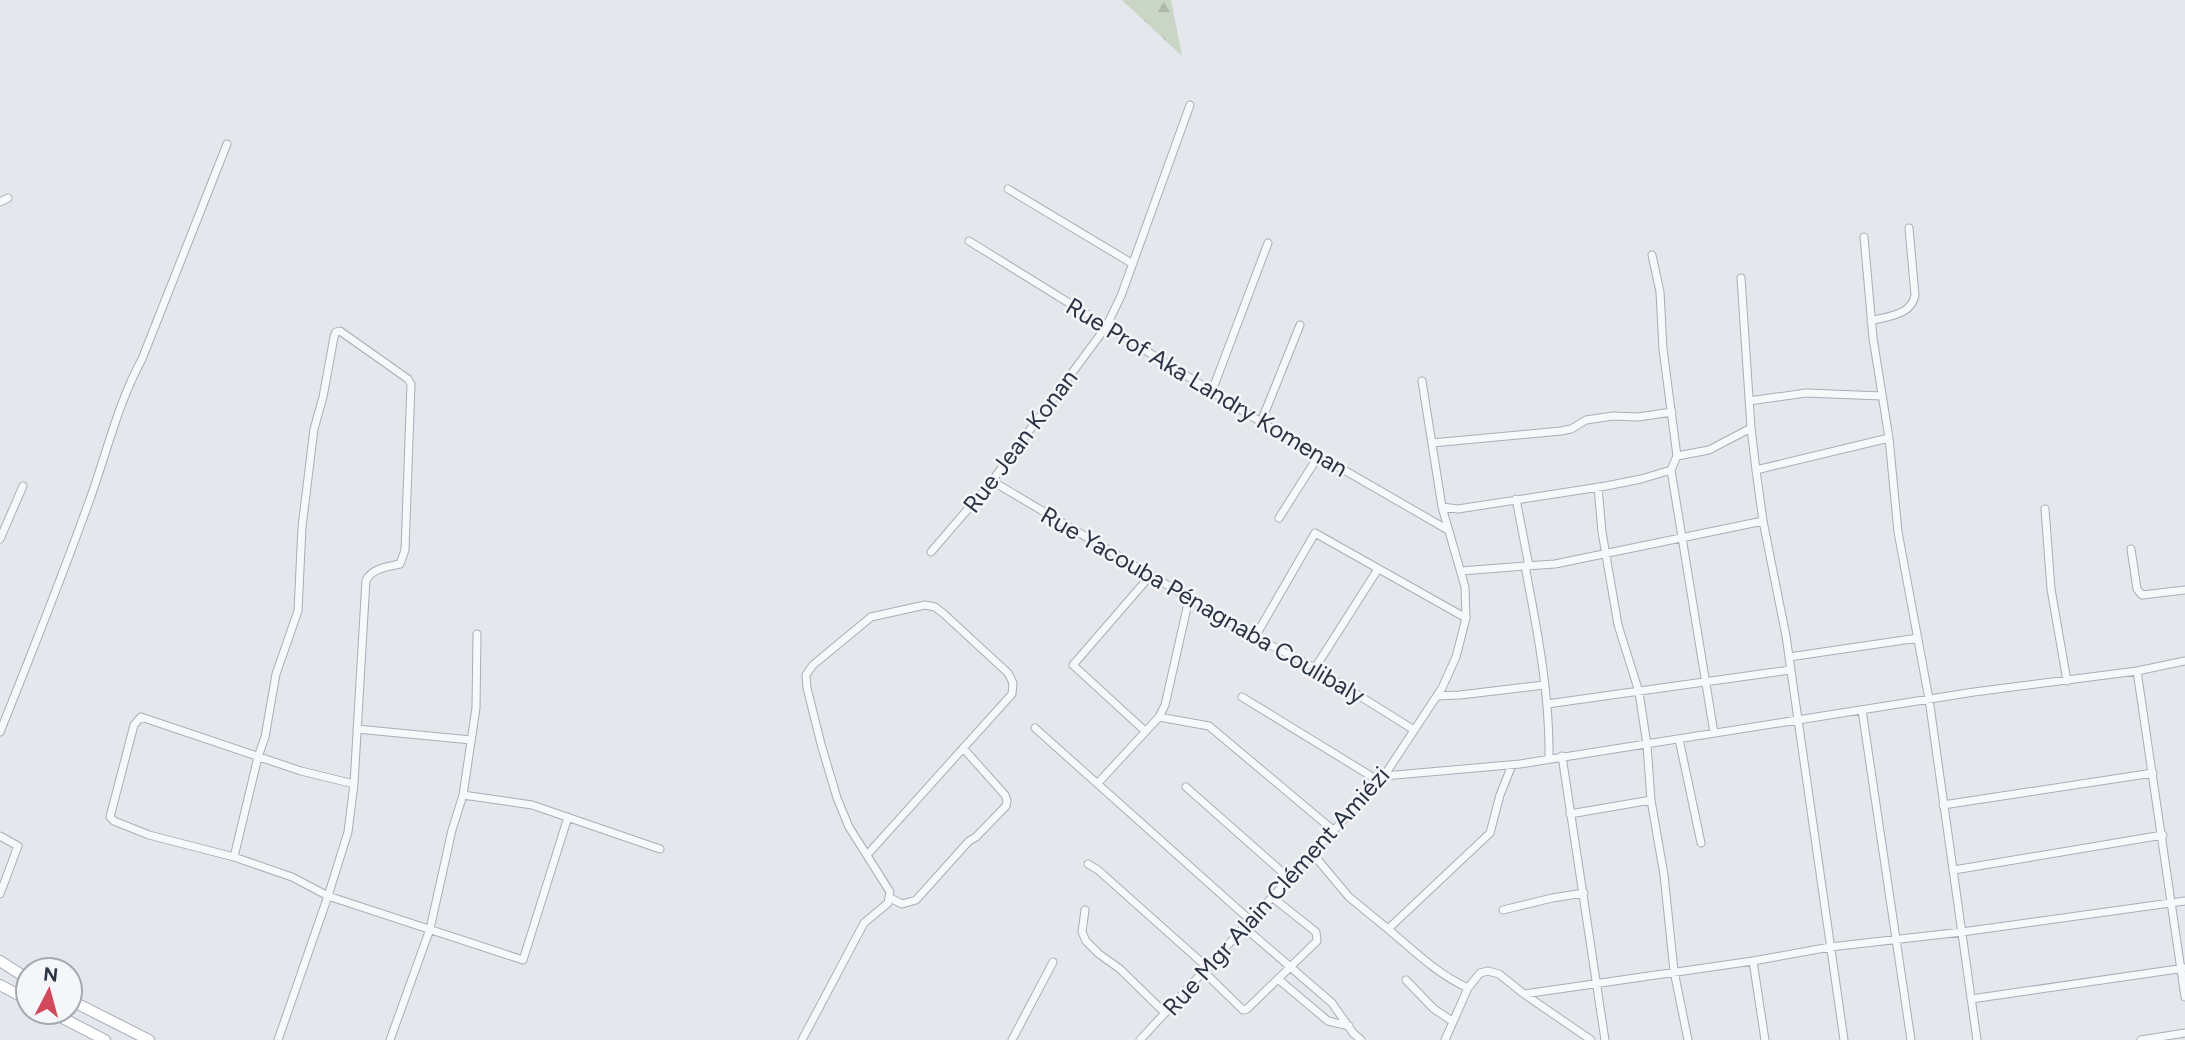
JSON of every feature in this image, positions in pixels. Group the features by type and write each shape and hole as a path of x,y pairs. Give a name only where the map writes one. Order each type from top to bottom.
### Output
{"main road":[{"path":"84,1007 149,1040"},
{"path":"78,1026 105,1040"}],"street":[{"name":"Rue Jean Konan","path":"931,552 992,481 1106,327 1121,296 1190,105"},
{"path":"0,732 59,585 128,385 142,359 227,144"},
{"path":"1008,189 1133,264"},
{"path":"0,202 8,198"},
{"path":"1871,321 1909,310 1913,304 1915,295 1909,228"},
{"path":"1864,237 1871,321 1889,438 1898,532 1929,699 1977,1040"},
{"name":"Rue Prof Aka Landry Komenan","path":"969,241 1261,422 1448,530"},
{"path":"1212,391 1268,243"},
{"path":"1651,255 1660,292 1663,349 1678,456 1671,470 1714,733"},
{"path":"1741,278 1756,470 1789,657 1844,1040"},
{"path":"1261,422 1300,325"},
{"path":"233,857 265,737 276,674 298,611 302,527 314,429 334,337 336,332 340,331 408,379 411,389 404,558 400,564 374,570 366,580 354,783 348,832 278,1040"},
{"name":"Rue Mgr Alain Clément Amiézi","path":"1145,1039 1165,1013 1381,778 1437,696 1456,657 1466,618 1465,587 1442,507 1422,381"},
{"path":"1749,401 1806,393 1882,396"},
{"path":"1432,443 1571,429 1586,420 1613,416 1638,418 1672,412"},
{"path":"1678,456 1709,450 1751,428"},
{"path":"1756,470 1889,438"},
{"path":"1279,518 1319,455"},
{"path":"1442,507 1458,509 1598,487 1671,470"},
{"name":"Rue Yacouba Pénagnaba Coulibaly","path":"992,481 1189,599 1314,668 1414,730"},
{"path":"0,539 23,486"},
{"path":"1598,487 1618,625 1639,692 1674,971 1688,1040"},
{"path":"1516,499 1547,704 1549,758"},
{"path":"2045,509 2051,589 2067,681"},
{"path":"1461,571 1555,564 1763,521"},
{"path":"1255,637 1315,533 1466,618"},
{"path":"2131,549 2137,589 2143,595 2185,590"},
{"path":"1314,668 1378,569"},
{"path":"1145,731 1073,665 1150,576"},
{"path":"1098,783 1159,717 1165,705 1189,599"},
{"path":"802,1040 864,923 888,903 890,898 890,892 849,827 828,772 806,681 809,669 871,617 925,605 935,607 1007,673 1013,683 1012,694 867,855"},
{"path":"390,1040 430,929 452,830 463,794 476,708 477,634"},
{"path":"1789,657 1918,638"},
{"path":"1242,697 1381,778 1512,765 1929,699 2137,671 2185,661"},
{"path":"1547,704 1790,670"},
{"path":"2137,671 2183,968 2185,997"},
{"path":"1437,696 1544,685"},
{"path":"1862,710 1911,1040"},
{"path":"354,783 301,771 141,717 134,725 110,817 149,835 233,857 292,877 328,896 523,960 568,817"},
{"path":"1159,717 1209,726 1333,830"},
{"path":"1035,728 1250,920"},
{"path":"357,729 471,740"},
{"path":"1679,739 1701,843"},
{"path":"890,898 902,904 916,901 969,841 1006,806 1005,795 963,748"},
{"path":"1562,756 1605,1040"},
{"path":"1388,929 1490,833 1500,795 1512,765"},
{"path":"1943,805 2153,774"},
{"path":"1186,787 1289,878"},
{"path":"463,794 532,805 660,849"},
{"path":"1570,814 1651,800"},
{"path":"1954,870 2163,835"},
{"path":"0,836 18,846 0,894"},
{"path":"1312,853 1349,897 1431,965 1454,982 1468,988"},
{"path":"1087,864 1098,870 1206,970 1243,1010 1252,1005 1317,941 1315,932 1272,897"},
{"path":"1503,910 1584,893"},
{"path":"1524,994 1753,961 1830,947 2185,901"},
{"path":"1085,910 1082,932 1086,941 1120,969 1165,1013"},
{"path":"1244,927 1332,1003 1361,1040"},
{"path":"1753,961 1765,1040"},
{"path":"1012,1040 1054,962"},
{"path":"1971,999 2183,968"},
{"path":"1445,1040 1468,988 1480,973 1488,971 1499,974 1591,1040"},
{"path":"1278,979 1328,1021 1349,1026"},
{"path":"1406,980 1434,1009 1452,1021"},
{"path":"2141,1040 2185,1033"}],"green space":[{"path":"1122,0 1171,0 1182,56"}]}
